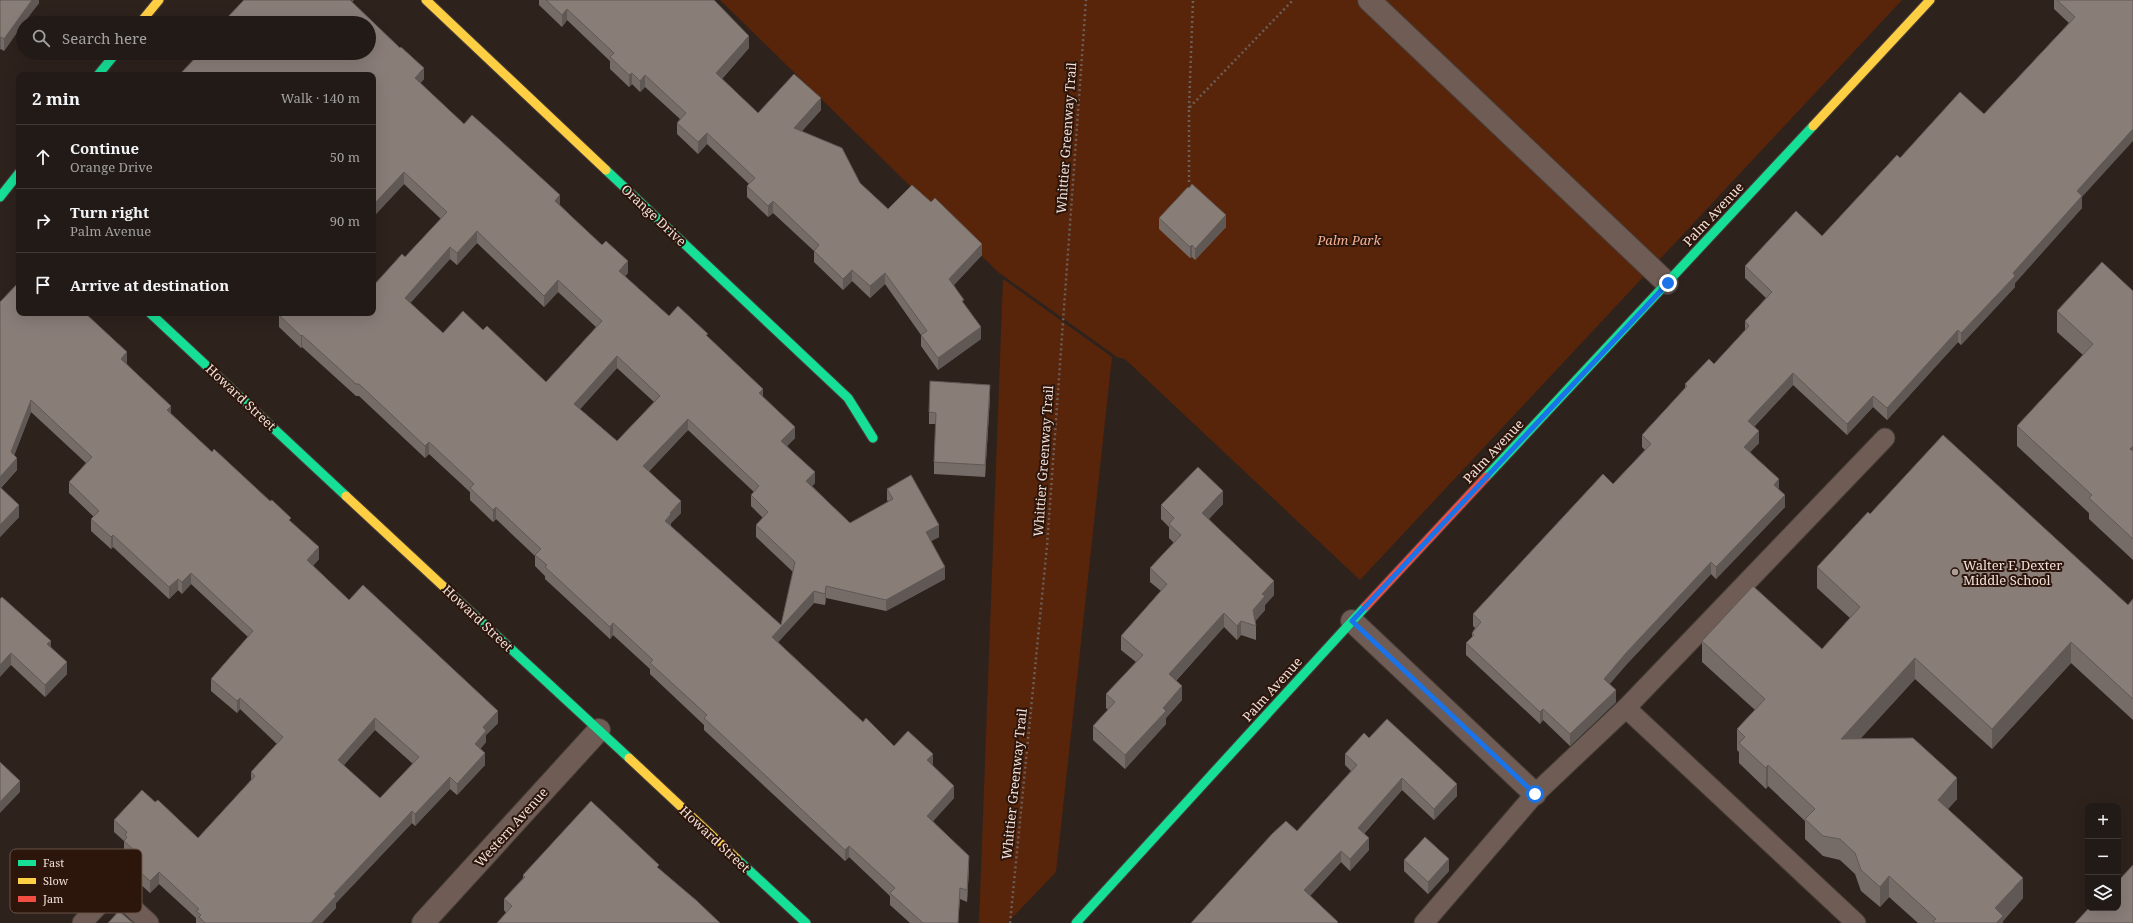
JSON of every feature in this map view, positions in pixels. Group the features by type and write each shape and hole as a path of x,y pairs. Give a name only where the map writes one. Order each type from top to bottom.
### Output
{"street":[{"path":"146,16 159,0"},
{"name":"Orange Drive","path":"426,0 848,398 873,438"},
{"path":"1369,0 1668,283"},
{"name":"Palm Avenue","path":"1076,923 1352,621 1930,0"},
{"path":"100,72 110,60"},
{"name":"Howard Street","path":"153,316 806,923"},
{"path":"1352,621 1535,794"},
{"name":"Western Avenue","path":"423,923 599,730"}],"lane":[{"path":"1424,923 1535,794 1626,708 1885,438"},
{"path":"1626,708 1856,923"},
{"path":"82,923 91,913"},
{"path":"138,913 149,923"}],"path":[{"name":"Whittier Greenway Trail","path":"1010,923 1047,546 1086,0"},
{"path":"1189,182 1189,108 1192,0"},
{"path":"1189,108 1293,0"}],"green space":[{"name":"Palm Park","path":"720,0 1902,0 1360,580 1125,359 1117,357 998,272"},
{"path":"1003,279 1112,357 1056,872 1007,923 979,923"}],"building":[{"path":"0,0 32,0 21,16 16,16 16,22 4,39 1,37 0,38"},
{"path":"244,0 350,0 367,16 229,16"},
{"path":"546,0 714,0 749,36 716,73 758,113 794,74 821,98 794,128 842,148 860,183 888,209 912,185 931,202 935,198 982,244 949,279 964,300 962,301 981,327 938,358 921,335 927,331 885,273 870,286 852,270 843,279 814,251 819,245 773,201 768,206 747,186 755,178 707,133 698,142 677,123 686,113 645,75 640,81 632,73 629,75 610,57 614,53 567,9 562,15"},
{"path":"2057,0 2133,0 2133,129 2077,191 2082,196 2013,273 2015,276 1961,333 1958,330 1887,408 1873,396 1847,424 1793,373 1748,421 1759,431 1744,447 1779,479 1774,485 1785,495 1716,567 1711,562 1626,653 1604,679 1616,690 1570,734 1543,709 1540,712 1466,643 1474,635 1472,633 1481,622 1473,614 1603,474 1613,484 1651,444 1642,435 1687,386 1685,384 1709,359 1714,364 1749,326 1745,321 1772,292 1745,266 1796,211 1822,236 1897,155 1900,158 1960,92 1984,114 2075,17"},
{"path":"376,25 424,68 415,78 464,124 472,115 560,195 555,201 602,245 606,241 628,261 619,271 669,316 678,306 763,389 759,393 795,427 781,441 815,472 806,481 850,523 893,499 887,489 911,475 939,525 926,532 945,567 886,600 826,586 825,594 814,591 772,637 863,722 866,718 894,746 908,731 933,754 927,760 954,786 927,816 969,856 967,890 960,888 958,923 923,923 890,893 895,888 849,846 845,850 704,718 707,715 650,663 653,660 613,623 610,627 545,567 547,565 535,555 541,549 496,507 493,510 470,488 474,484 429,442 425,446 359,384 356,384 280,316 376,316 376,283 402,254 405,257 447,212 404,172 376,202 376,72 182,72 193,60 376,60","holes":["477,231 544,296 558,280 602,321 546,382 487,326 483,330 463,311 443,333 405,298 450,247 457,253","617,356 660,396 617,441 574,404","688,419 759,486 751,495 768,512 756,525 795,562 781,625 665,521 681,501 643,466"]},
{"path":"1192,184 1226,215 1195,249 1192,245 1190,247 1159,218"},
{"path":"2102,262 2133,291 2133,446 2130,449 2133,451 2133,539 2089,498 2092,495 2017,426 2093,344 2057,311"},
{"path":"16,285 16,316 88,316 127,352 121,359 171,406 167,410 212,452 214,449 270,501 272,500 291,518 289,520 319,547 307,560 349,600 363,585 498,711 483,727 486,731 475,744 485,753 457,784 450,777 415,814 412,811 334,894 336,896 311,923 205,923 199,917 201,915 196,911 199,909 159,872 150,881 142,874 142,849 133,849 124,841 127,837 125,835 127,832 114,820 142,790 155,802 158,800 198,838 255,776 251,772 283,737 240,698 237,701 211,679 253,631 191,573 182,582 178,579 169,587 113,535 111,537 91,519 99,511 69,482 92,457 31,400 11,452 17,458 0,477 0,302","holes":["375,718 419,757 380,798 338,760"]},
{"path":"930,381 990,385 985,465 934,462 936,413 929,412"},
{"path":"1943,435 2128,605 2133,599 2133,699 2071,642 1992,729 1915,658 1841,739 1913,738 1957,778 1938,800 2023,878 1995,908 2003,916 1996,923 1935,923 1933,921 1936,919 1889,876 1880,887 1861,870 1855,853 1840,839 1823,836 1805,819 1815,809 1768,765 1766,768 1739,743 1745,737 1737,729 1765,699 1702,641 1753,586 1822,649 1860,607 1817,567 1868,512 1870,514"},
{"path":"1198,467 1223,491 1202,513 1274,581 1262,594 1265,596 1253,610 1256,626 1241,621 1237,626 1224,613 1169,674 1182,686 1163,708 1166,711 1125,755 1093,726 1115,702 1106,694 1143,655 1121,636 1167,584 1150,568 1181,535 1169,524 1174,518 1161,505"},
{"path":"0,487 19,505 0,525"},
{"path":"2,597 51,641 47,644 67,662 45,685 11,653 0,665 0,599"},
{"path":"1387,719 1457,784 1434,809 1402,778 1358,828 1369,838 1350,859 1341,851 1304,890 1338,922 1191,923 1272,834 1286,821 1297,831 1357,765 1345,754 1364,733 1369,738"},
{"path":"0,762 20,781 0,802"},
{"path":"591,801 659,865 657,867 720,923 497,923 512,906 504,899 525,877 523,875"},
{"path":"1425,837 1449,859 1428,882 1404,860"},
{"path":"2133,865 2133,923 2075,923 2086,911 2121,911 2121,878"},
{"path":"117,913 121,913 133,923 108,923"}],"traffic: fast":[{"path":"100,72 110,60"},
{"path":"1486,477 1813,126"},
{"path":"606,170 848,398 873,438"},
{"path":"0,197 16,177"},
{"path":"153,316 346,496"},
{"path":"444,587 629,758"},
{"path":"1076,923 1366,606"},
{"path":"737,859 806,923"}],"traffic: slow":[{"path":"146,16 159,0"},
{"path":"426,0 606,170"},
{"path":"1813,126 1930,0"},
{"path":"346,496 444,587"},
{"path":"629,758 737,859"}],"traffic: jam":[{"path":"1366,606 1486,477"}],"place":[{"name":"Walter F. Dexter Middle School","path":"1955,572"}],"route":[{"path":"1535,794 1352,621 1668,283"}]}
